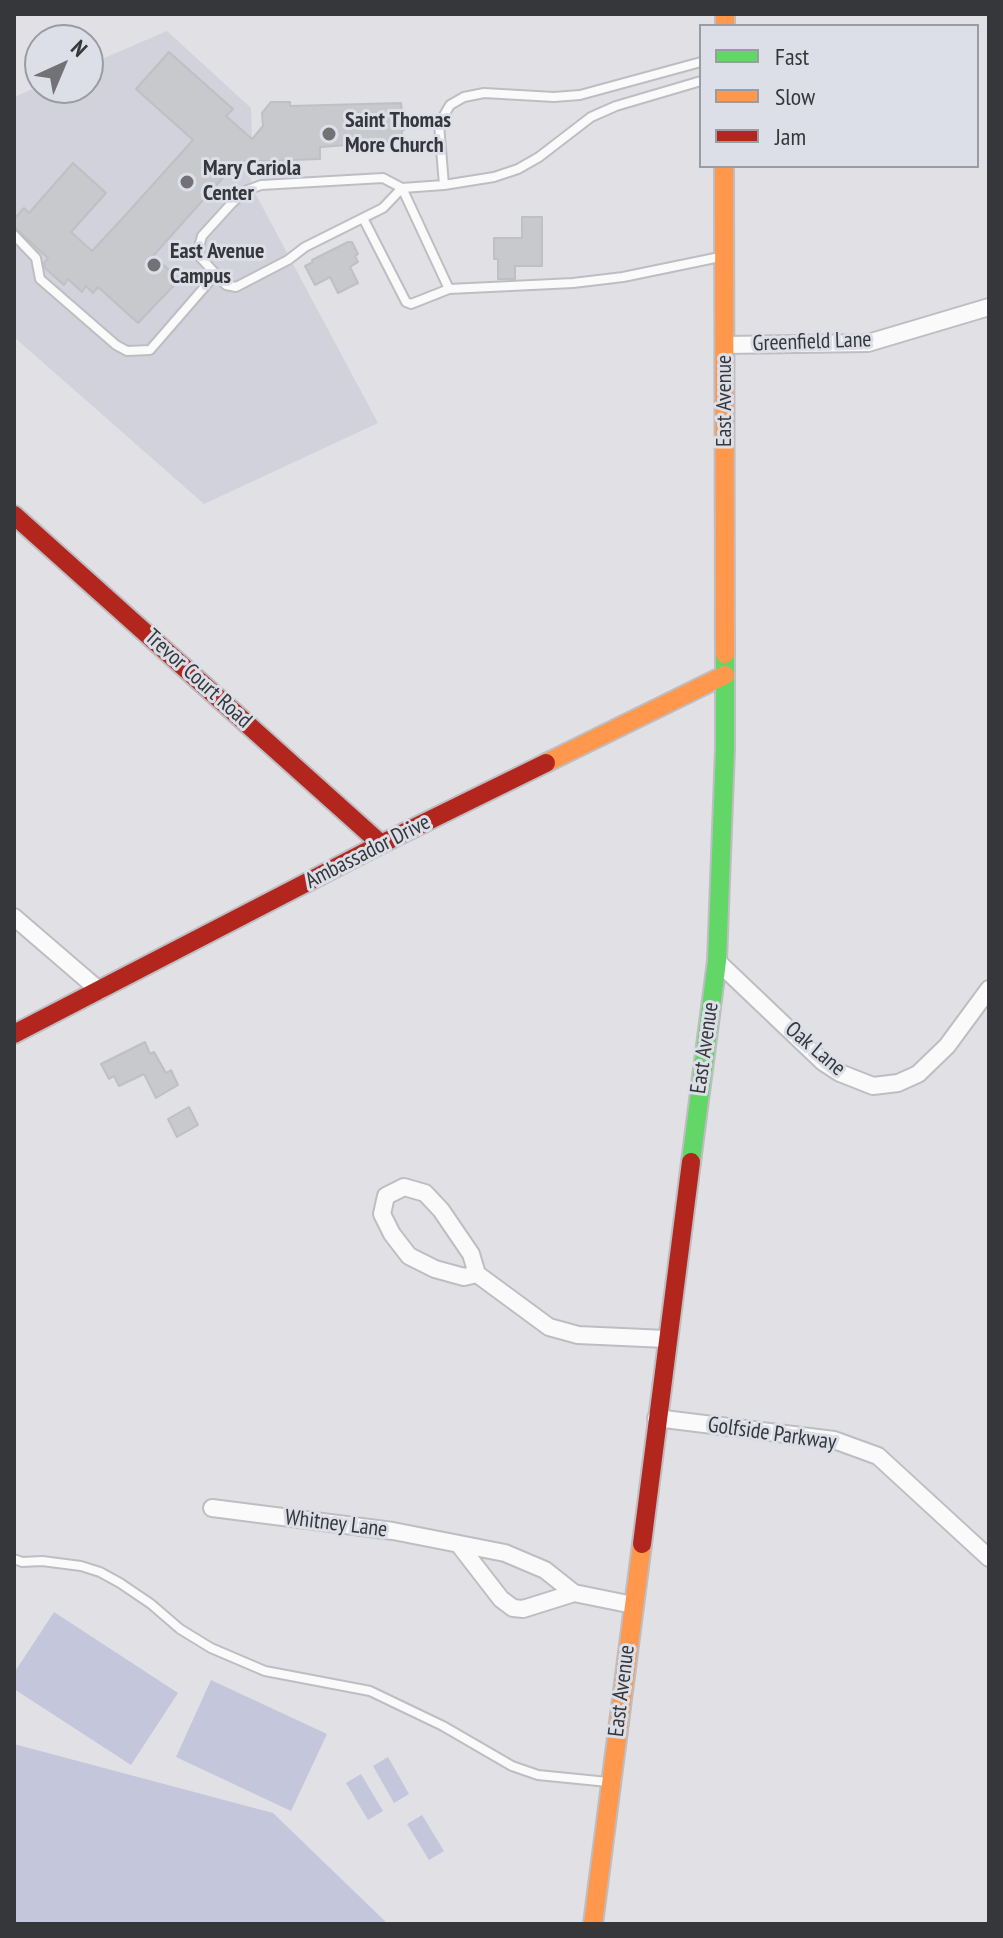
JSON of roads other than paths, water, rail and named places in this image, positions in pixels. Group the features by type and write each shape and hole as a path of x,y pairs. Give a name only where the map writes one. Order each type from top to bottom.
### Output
{"main road":[{"name":"East Avenue","path":"593,1924 717,961 725,675 724,168"},
{"name":"Trevor Court Road","path":"14,515 381,844"},
{"name":"Ambassador Drive","path":"14,1034 381,844 725,675"}],"street":[{"name":"Greenfield Lane","path":"725,345 868,343 989,307"},
{"path":"14,917 100,991"},
{"name":"Oak Lane","path":"717,961 823,1062 840,1073 873,1086 911,1079 925,1068 947,1046 989,989"},
{"path":"477,1274 464,1277 435,1269 409,1256 392,1234 382,1214 386,1196 404,1187 425,1193 457,1231 471,1254 477,1274 534,1318 563,1333 666,1339"},
{"name":"Golfside Parkway","path":"656,1418 834,1440 878,1456 989,1558"},
{"name":"Whitney Lane","path":"212,1508 393,1531 483,1548 525,1560 545,1570 574,1593 633,1605"},
{"name":"Whitney Lane","path":"460,1546 485,1582 513,1608 523,1609 574,1593"}],"lane":[{"path":"444,185 439,124 450,105 464,97 484,93 554,97 580,95 699,63"},
{"path":"402,188 383,208 305,247 288,260 236,287 226,285 200,257 202,236 245,191 276,183 383,178 402,188 486,179 518,169 539,157 591,117 616,106 699,82"},
{"path":"402,188 449,289"},
{"path":"363,218 406,302 411,304 449,289 573,283 623,277 725,256"},
{"path":"14,235 32,252 40,279 127,351 150,350 215,275"},
{"path":"14,1559 81,1566 100,1572 141,1597 180,1629 211,1648 265,1671 370,1691 525,1770 564,1779 611,1782"}],"place":[{"name":"Saint Thomas More Church","path":"329,134"},
{"name":"Mary Cariola Center","path":"187,182"},
{"name":"East Avenue Campus","path":"154,265"}]}
